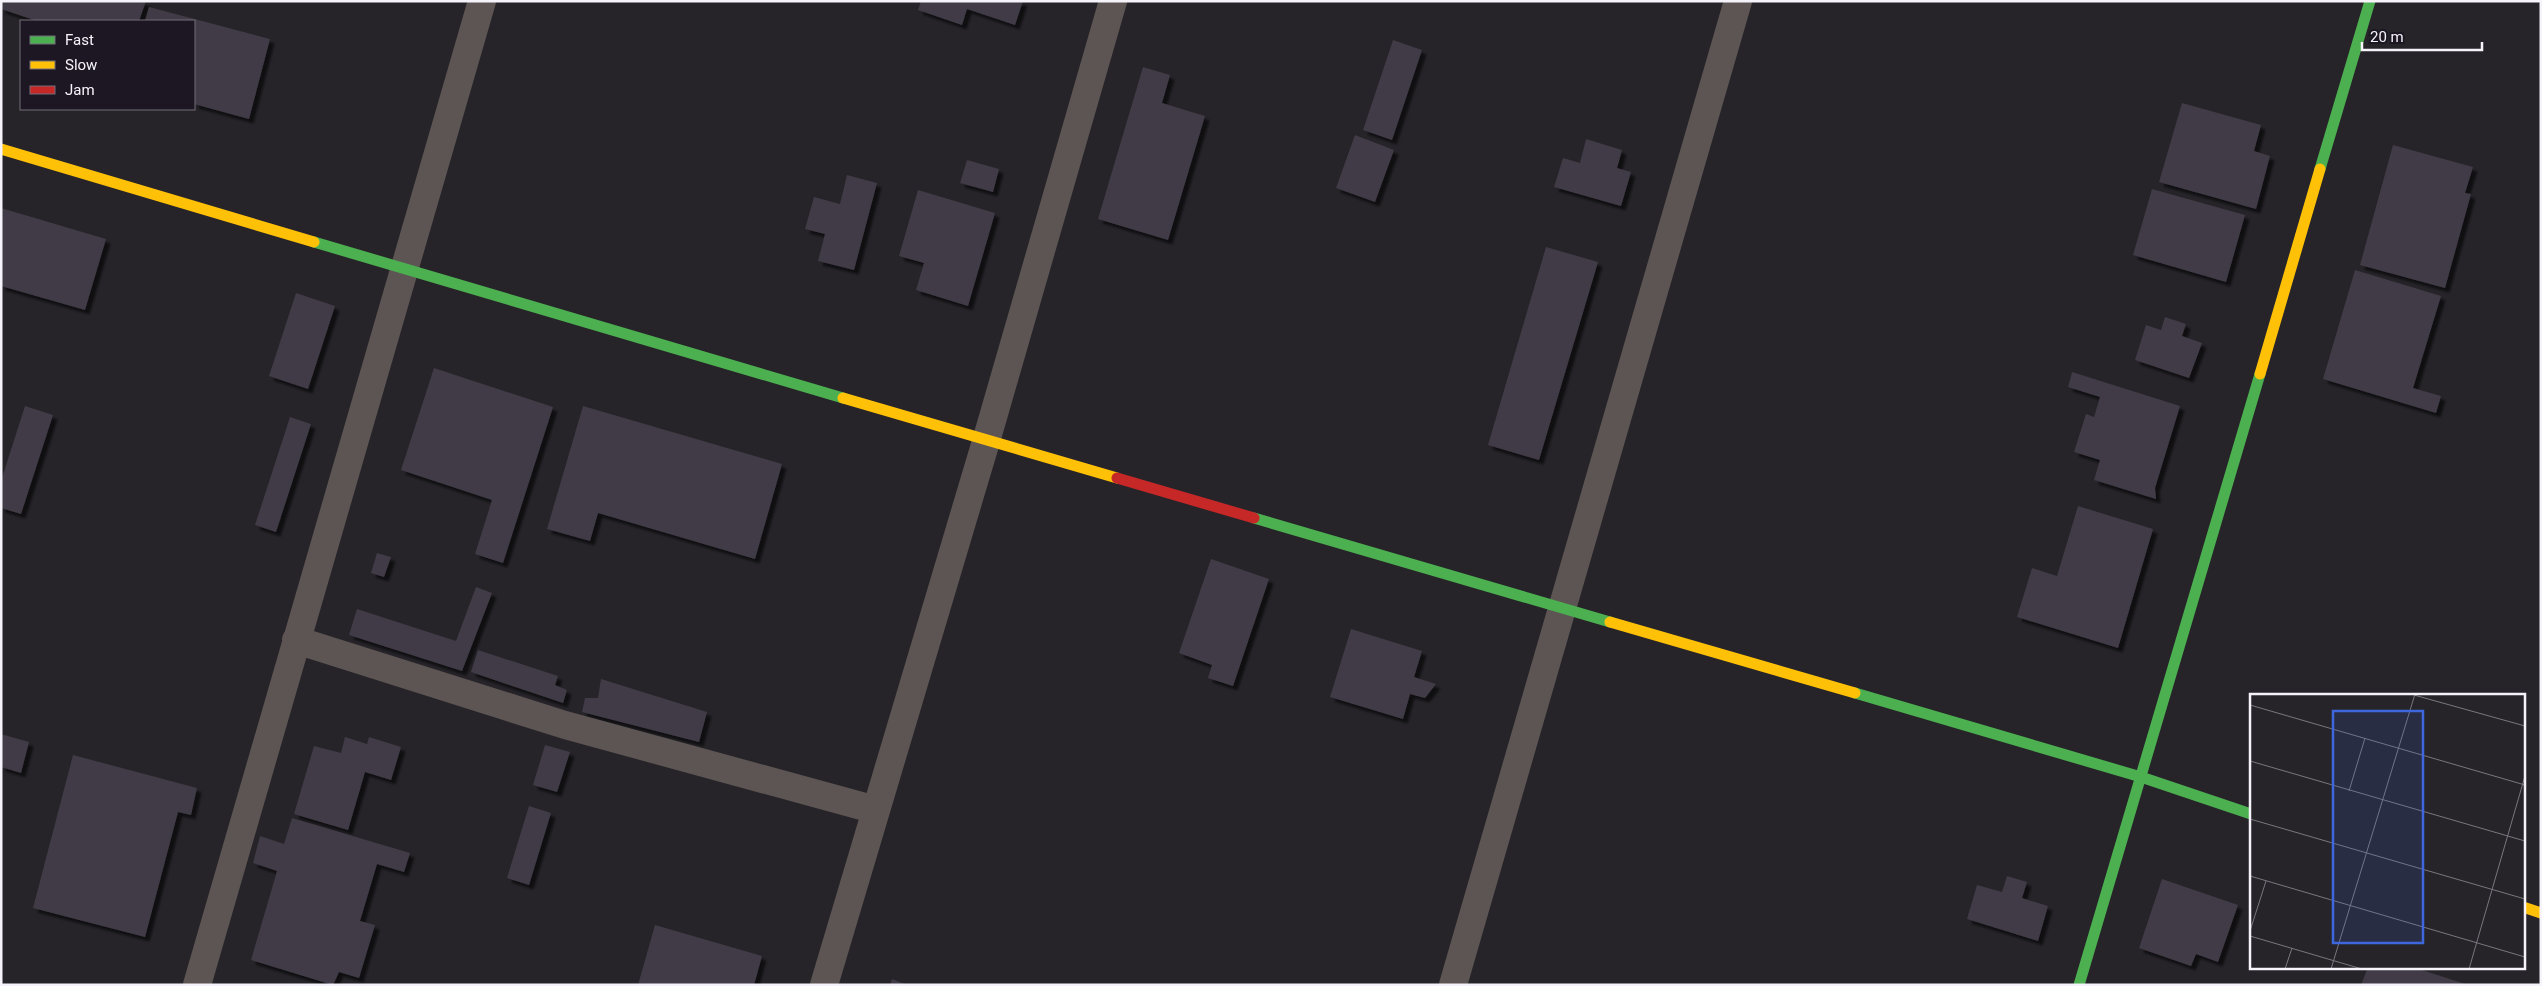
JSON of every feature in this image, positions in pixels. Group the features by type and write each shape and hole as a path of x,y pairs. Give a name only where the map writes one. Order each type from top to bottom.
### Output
{"street":[{"path":"197,985 482,1"},
{"path":"824,985 1113,1"},
{"path":"1453,985 1738,1"},
{"path":"2079,985 2370,1"},
{"path":"1,149 403,269 1562,606 2141,777 2250,814"},
{"path":"296,640 565,725 876,810"},
{"path":"2524,907 2541,913"}],"building":[{"path":"1,1 146,1 139,20 34,20 1,9"},
{"path":"921,1 1023,1 1015,25 967,9 962,25 918,10"},
{"path":"149,7 270,39 249,119 195,104 195,20 145,20"},
{"path":"1393,40 1422,50 1392,140 1363,130"},
{"path":"1143,67 1170,75 1162,103 1205,116 1168,240 1098,219"},
{"path":"2182,103 2261,125 2254,151 2270,156 2256,209 2159,182"},
{"path":"1355,135 1394,150 1375,202 1336,188"},
{"path":"1586,139 1622,150 1617,168 1631,172 1621,206 1554,187 1563,158 1580,163"},
{"path":"2393,145 2473,167 2465,193 2471,194 2445,288 2360,265"},
{"path":"967,160 999,169 993,192 960,183"},
{"path":"847,175 877,183 854,270 818,261 825,234 805,229 814,197 840,204"},
{"path":"2152,189 2245,215 2226,282 2133,255"},
{"path":"918,190 995,213 968,306 916,290 924,263 899,256"},
{"path":"1,208 106,239 85,310 1,286"},
{"path":"1546,247 1598,262 1539,460 1488,445"},
{"path":"2355,270 2441,296 2413,388 2441,396 2436,413 2323,379"},
{"path":"296,293 335,306 308,389 269,376"},
{"path":"2165,317 2186,324 2182,336 2202,343 2189,378 2135,360 2146,325 2161,330"},
{"path":"434,368 553,407 503,563 475,554 492,500 401,470"},
{"path":"2072,372 2180,406 2155,488 2156,499 2094,480 2100,460 2074,452 2086,414 2094,417 2100,397 2068,387"},
{"path":"25,406 53,415 21,514 1,508 1,481"},
{"path":"583,406 782,464 755,559 598,513 590,541 547,529"},
{"path":"290,417 311,424 276,532 255,525"},
{"path":"2078,506 2153,529 2118,648 2017,617 2032,568 2057,576"},
{"path":"377,553 391,557 384,577 371,573"},
{"path":"1211,559 1269,579 1233,686 1208,678 1212,665 1179,653"},
{"path":"476,587 492,593 462,671 349,635 357,609 456,641"},
{"path":"1351,629 1422,651 1414,677 1436,684 1425,698 1410,694 1403,719 1330,697"},
{"path":"478,650 558,676 555,685 567,690 563,703 471,672"},
{"path":"601,679 707,712 699,742 582,712 585,698 598,698"},
{"path":"1,734 29,742 21,773 1,767"},
{"path":"345,737 367,744 369,737 401,747 391,780 365,772 348,830 294,814 314,746 341,753"},
{"path":"545,745 570,752 557,792 533,785"},
{"path":"73,755 197,788 191,815 178,812 145,937 33,908"},
{"path":"529,806 551,813 529,885 507,878"},
{"path":"292,818 410,853 404,872 377,864 360,921 375,925 359,978 339,972 333,985 251,960 277,871 253,863 260,836 284,844"},
{"path":"2007,876 2027,882 2022,898 2048,906 2038,941 1967,919 1977,885 2002,892"},
{"path":"2162,879 2238,905 2218,962 2196,954 2191,966 2139,948"},
{"path":"655,925 762,956 754,985 638,985"},
{"path":"2368,968 2416,968 2468,985 2361,985"},
{"path":"892,979 907,985 890,985"}],"traffic: fast":[{"path":"2320,169 2370,1"},
{"path":"314,242 843,398"},
{"path":"2079,985 2260,374"},
{"path":"1254,518 1610,622"},
{"path":"1855,693 2141,777 2250,814"}],"traffic: slow":[{"path":"1,149 314,242"},
{"path":"2260,374 2320,169"},
{"path":"843,398 1117,478"},
{"path":"1610,622 1855,693"},
{"path":"2524,907 2541,913"}],"traffic: jam":[{"path":"1117,478 1254,518"}]}
